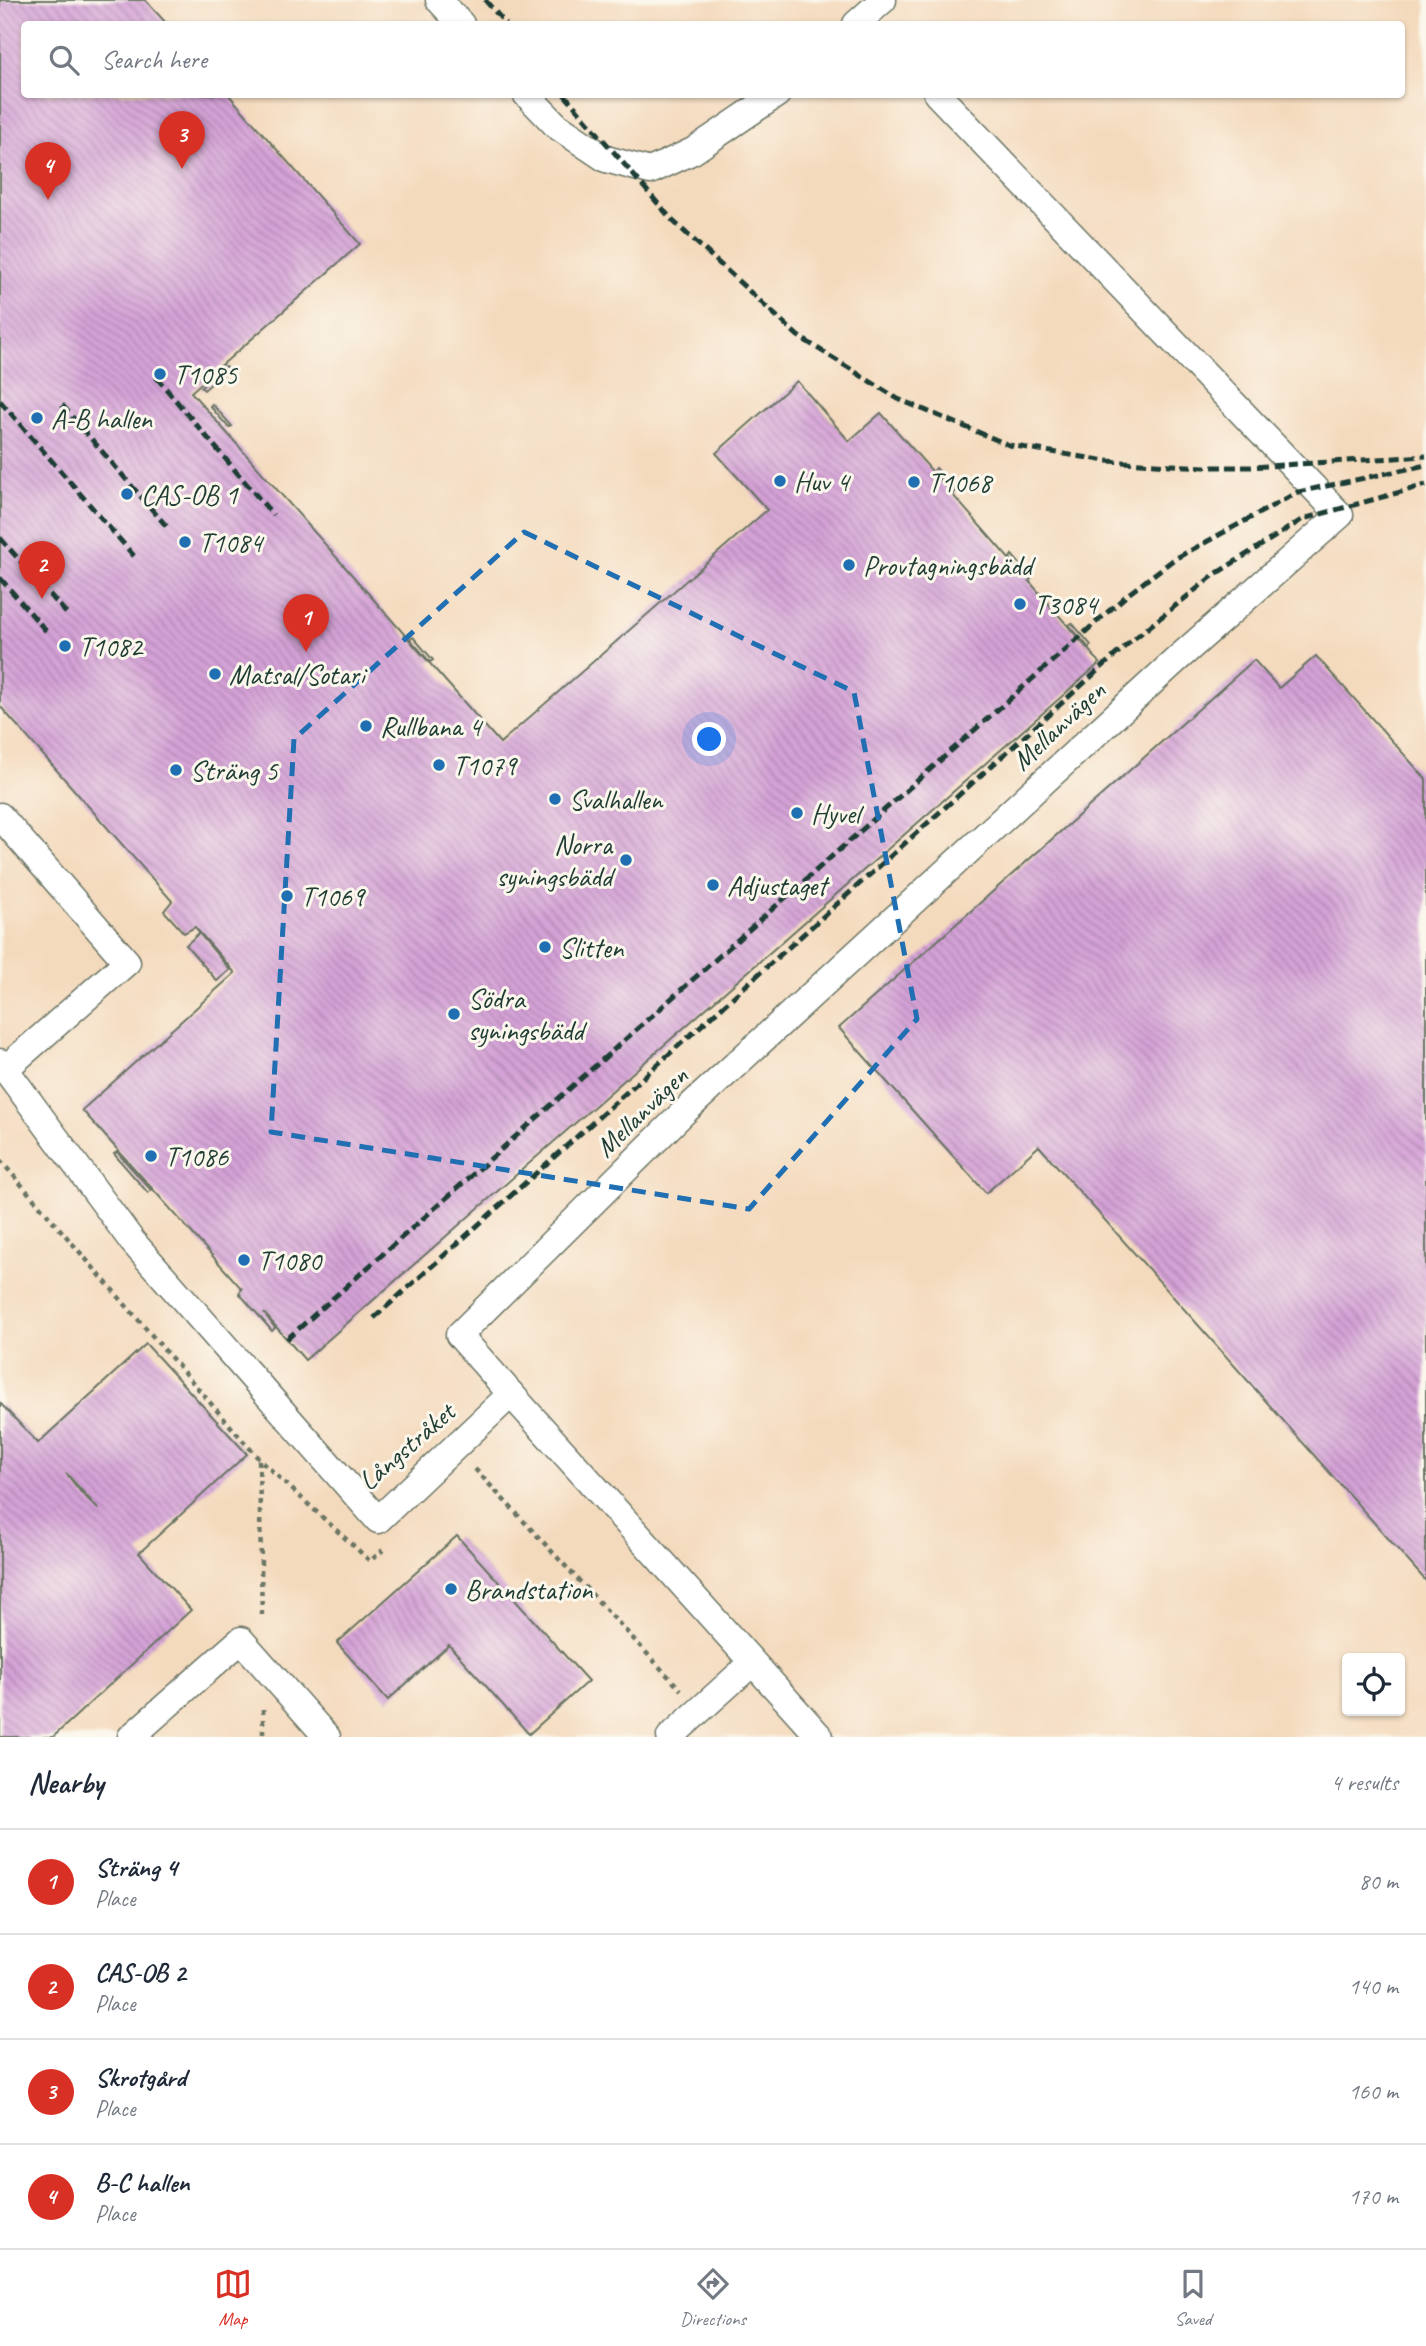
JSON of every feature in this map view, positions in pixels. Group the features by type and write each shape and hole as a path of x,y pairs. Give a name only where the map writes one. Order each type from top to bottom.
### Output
{"street":[{"path":"439,0 458,21"},
{"path":"864,21 883,0"},
{"path":"530,98 557,126 606,159 650,171 693,151 771,98"},
{"name":"Mellanvägen","path":"511,1394 459,1335 684,1112 1165,670 1340,515 941,98"},
{"path":"0,816 127,961 2,1066"},
{"name":"Långstråket","path":"2,1066 132,1241 378,1520 511,1394"},
{"path":"511,1394 820,1737"},
{"path":"131,1737 241,1640 327,1737"},
{"path":"670,1737 752,1663"}],"path":[{"path":"259,1459 262,1626"},
{"path":"263,1695 263,1737"}],"highlighted area":[{"path":"524,532 854,692 917,1019 749,1209 271,1132 294,739"}],"building":[{"path":"0,0 145,0 164,21 21,21 21,98 232,98 360,244 191,392 500,743 767,510 716,453 797,381 849,441 881,413 1017,568 1010,558 1012,555 1032,578 1029,581 1100,663 305,1360 264,1313 275,1328 272,1331 239,1293 242,1289 82,1110 235,973 195,927 184,933 164,911 172,901 0,706"},
{"path":"225,366 228,369 204,390 201,387"},
{"path":"212,404 232,426 229,428 210,406"},
{"path":"936,468 956,490 954,493 934,471"},
{"path":"1072,623 1091,645 1089,648 1069,625"},
{"path":"413,637 433,660 430,662 410,639"},
{"path":"1316,656 1426,779 1426,1581 1039,1146 986,1193 839,1028 1254,660 1279,688"},
{"path":"199,933 230,970 217,981 186,945"},
{"path":"117,1152 151,1190 148,1193 114,1154"},
{"path":"146,1344 247,1454 139,1553 191,1610 53,1737 0,1737 0,1403 38,1443","holes":["66,1473 99,1510 80,1491"]},
{"name":"Brandstation","path":"457,1536 588,1681 529,1734 449,1645 388,1700 337,1643"}],"railway":[{"path":"485,0 503,21"},
{"path":"567,98 673,221 798,336 898,399 1009,445 1107,461 1251,467 1426,456"},
{"path":"156,377 273,515"},
{"path":"0,401 134,556"},
{"path":"62,405 168,528"},
{"path":"287,1339 1127,595 1173,560 1298,492 1426,465"},
{"path":"374,1318 1130,642 1214,575 1303,519 1426,485"},
{"path":"0,538 67,614"},
{"path":"0,578 47,632"}],"place":[{"name":"Skrotgård","path":"182,169"},
{"name":"B-C hallen","path":"48,200"},
{"name":"T1085","path":"160,374"},
{"name":"A-B hallen","path":"37,418"},
{"name":"Huv 4","path":"780,481"},
{"name":"T1068","path":"914,482"},
{"name":"CAS-OB 1","path":"127,494"},
{"name":"T1084","path":"185,542"},
{"name":"Provtagningsbädd","path":"849,565"},
{"name":"CAS-OB 2","path":"42,599"},
{"name":"T3084","path":"1020,604"},
{"name":"T1082","path":"65,646"},
{"name":"Sträng 4","path":"306,652"},
{"name":"Matsal/Sotari","path":"215,674"},
{"name":"Rullbana 4","path":"366,726"},
{"name":"T1079","path":"439,765"},
{"name":"Sträng 5","path":"176,770"},
{"name":"Svalhallen","path":"555,799"},
{"name":"Hyvel","path":"797,813"},
{"name":"Norra syningsbädd","path":"626,860"},
{"name":"Adjustaget","path":"713,885"},
{"name":"T1069","path":"287,896"},
{"name":"Slitten","path":"545,947"},
{"name":"Södra syningsbädd","path":"454,1014"},
{"name":"T1086","path":"151,1156"},
{"name":"T1080","path":"244,1260"},
{"name":"Brandstation","path":"451,1589"}]}
